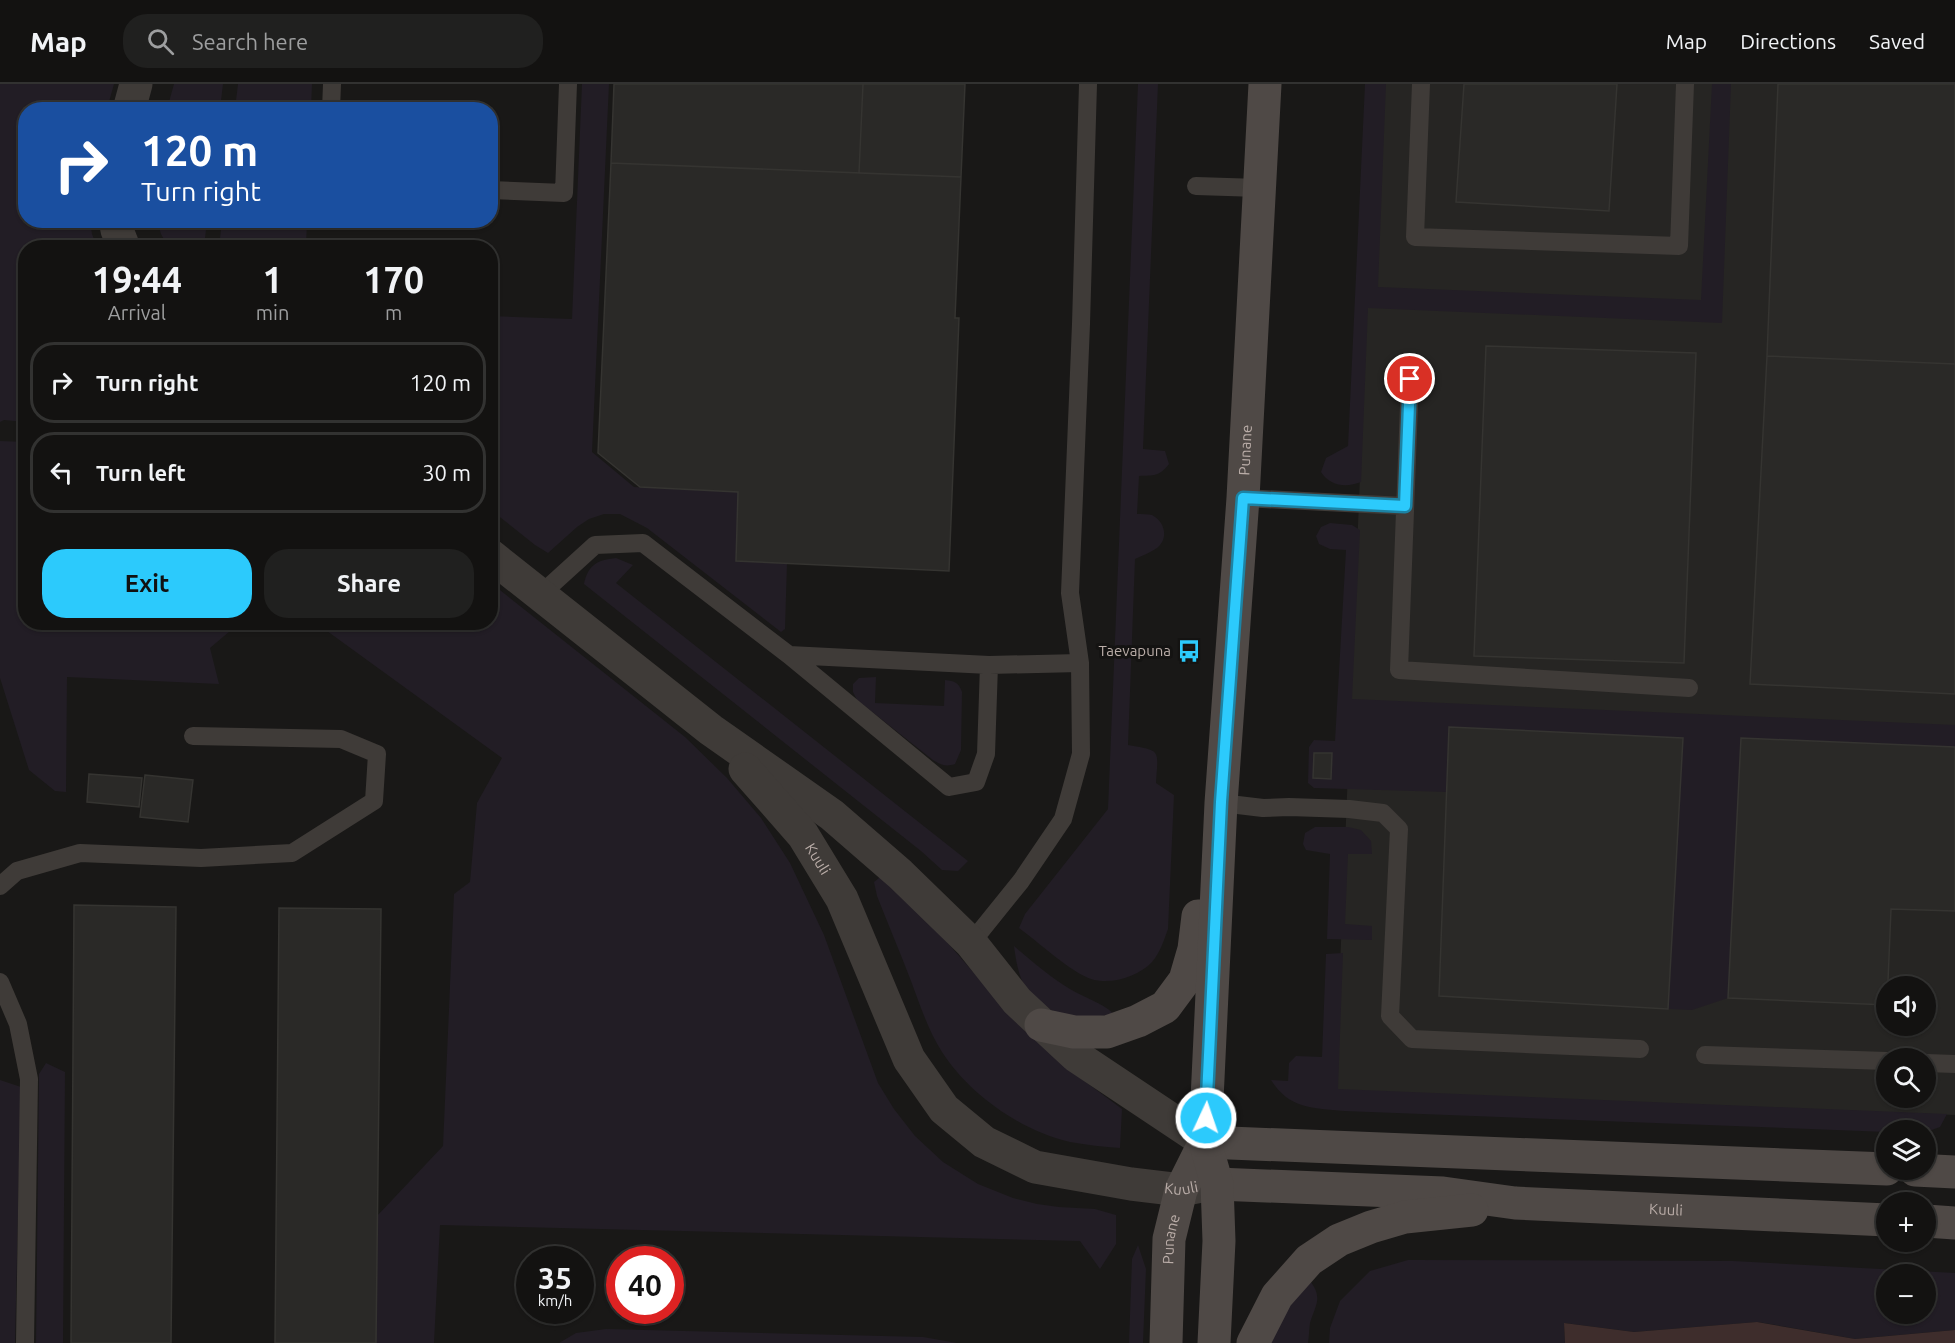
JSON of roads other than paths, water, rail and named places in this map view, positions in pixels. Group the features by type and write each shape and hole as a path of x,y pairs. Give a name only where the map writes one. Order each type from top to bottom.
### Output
{"main road":[{"name":"Punane","path":"1214,1343 1219,1241 1217,1184 1205,1142 1221,802 1243,498 1265,84"},
{"path":"1041,1024 1074,1032 1107,1032 1138,1021 1165,1007 1185,980 1194,949 1199,909 1221,802"},
{"name":"Punane","path":"1166,1343 1169,1239 1182,1190 1205,1142"},
{"path":"1205,1142 1876,1169"},
{"path":"1936,1171 1955,1172"},
{"name":"Kuuli","path":"1217,1184 1443,1193 1515,1203 1876,1219"},
{"path":"1253,1343 1277,1296 1309,1260 1339,1240 1405,1217 1515,1203"},
{"path":"1936,1221 1955,1222"}],"street":[{"path":"131,102 136,84"},
{"name":"Kuuli","path":"498,561 711,730 832,815 900,874 971,944 1017,1001 1076,1056 1205,1142"},
{"name":"Kuuli","path":"711,730 803,835 842,899 909,1059 944,1110 984,1143 1035,1167 1131,1184 1182,1190 1217,1184"}],"lane":[{"path":"331,102 332,84"},
{"path":"498,190 564,193 568,84"},
{"path":"971,944 1021,881 1063,819 1081,754 1080,663 1070,593 1088,84"},
{"path":"1421,84 1415,237 1679,246 1684,84"},
{"path":"1196,186 1259,188"},
{"path":"1410,379 1399,670 1689,688"},
{"path":"1243,498 1405,506"},
{"path":"540,595 595,545 643,543 789,655 949,787 976,782 986,754 989,665"},
{"path":"789,655 989,665 1080,663"},
{"path":"0,886 16,871 80,853 201,858 292,854 374,801 376,754 341,739 193,736"},
{"path":"1221,802 1263,808 1348,809 1383,813 1399,829 1390,1016 1413,1039 1640,1049"},
{"path":"0,982 18,1024 28,1079 25,1343"},
{"path":"1705,1055 1876,1061"},
{"path":"1936,1063 1955,1064"}],"place":[{"name":"Taevapuna","path":"1189,651"}]}
